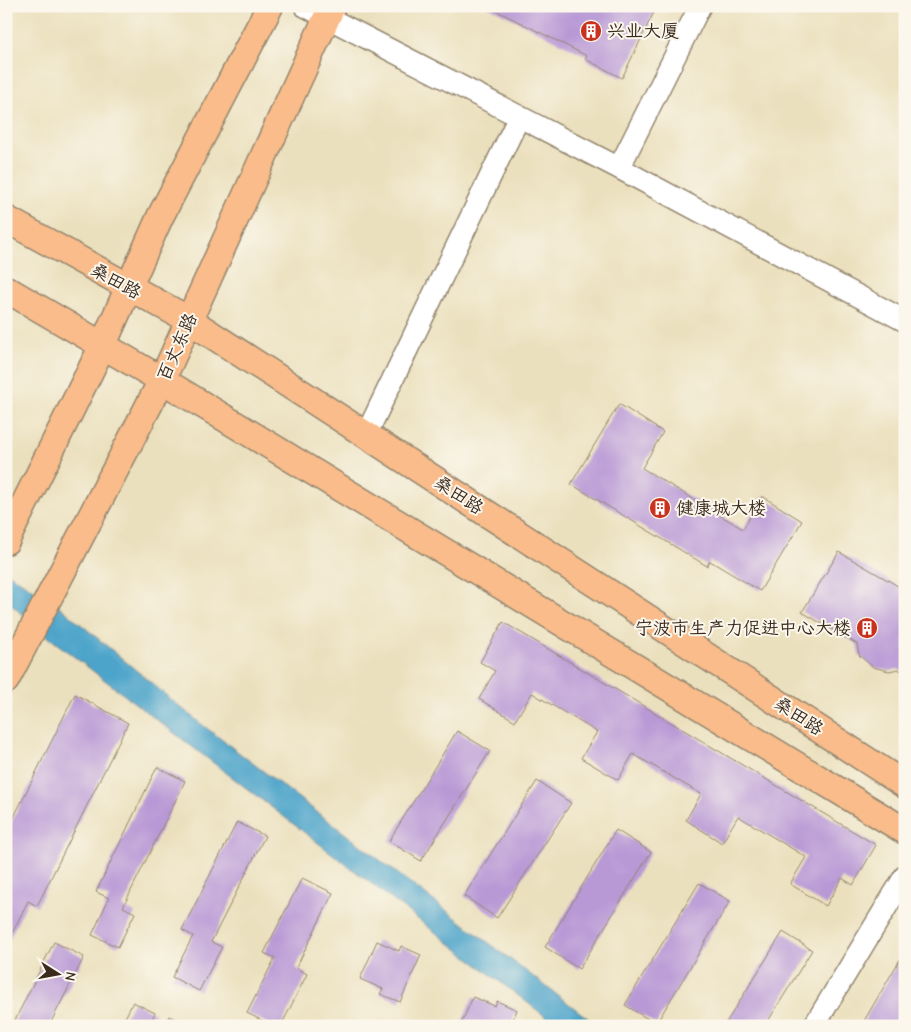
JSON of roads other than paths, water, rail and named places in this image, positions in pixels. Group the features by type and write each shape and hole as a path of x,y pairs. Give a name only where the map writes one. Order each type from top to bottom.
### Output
{"main road":[{"path":"8,536 102,347 160,217 270,6"},
{"name":"百丈东路","path":"6,680 162,380 321,10"},
{"name":"桑田路","path":"6,219 127,288 188,320 905,785"},
{"path":"6,289 102,347 162,380 905,831"}],"street":[{"path":"619,168 700,6"},
{"path":"321,10 905,321"},
{"path":"366,435 519,117"},
{"path":"814,1026 905,876"}],"water":[{"path":"6,572 60,607 196,720 598,1026 558,1026 47,636 6,600"}],"place":[{"name":"兴业大厦","path":"591,31"},
{"name":"健康城大楼","path":"660,508"},
{"name":"宁波市生产力促进中心大楼","path":"867,628"}]}
